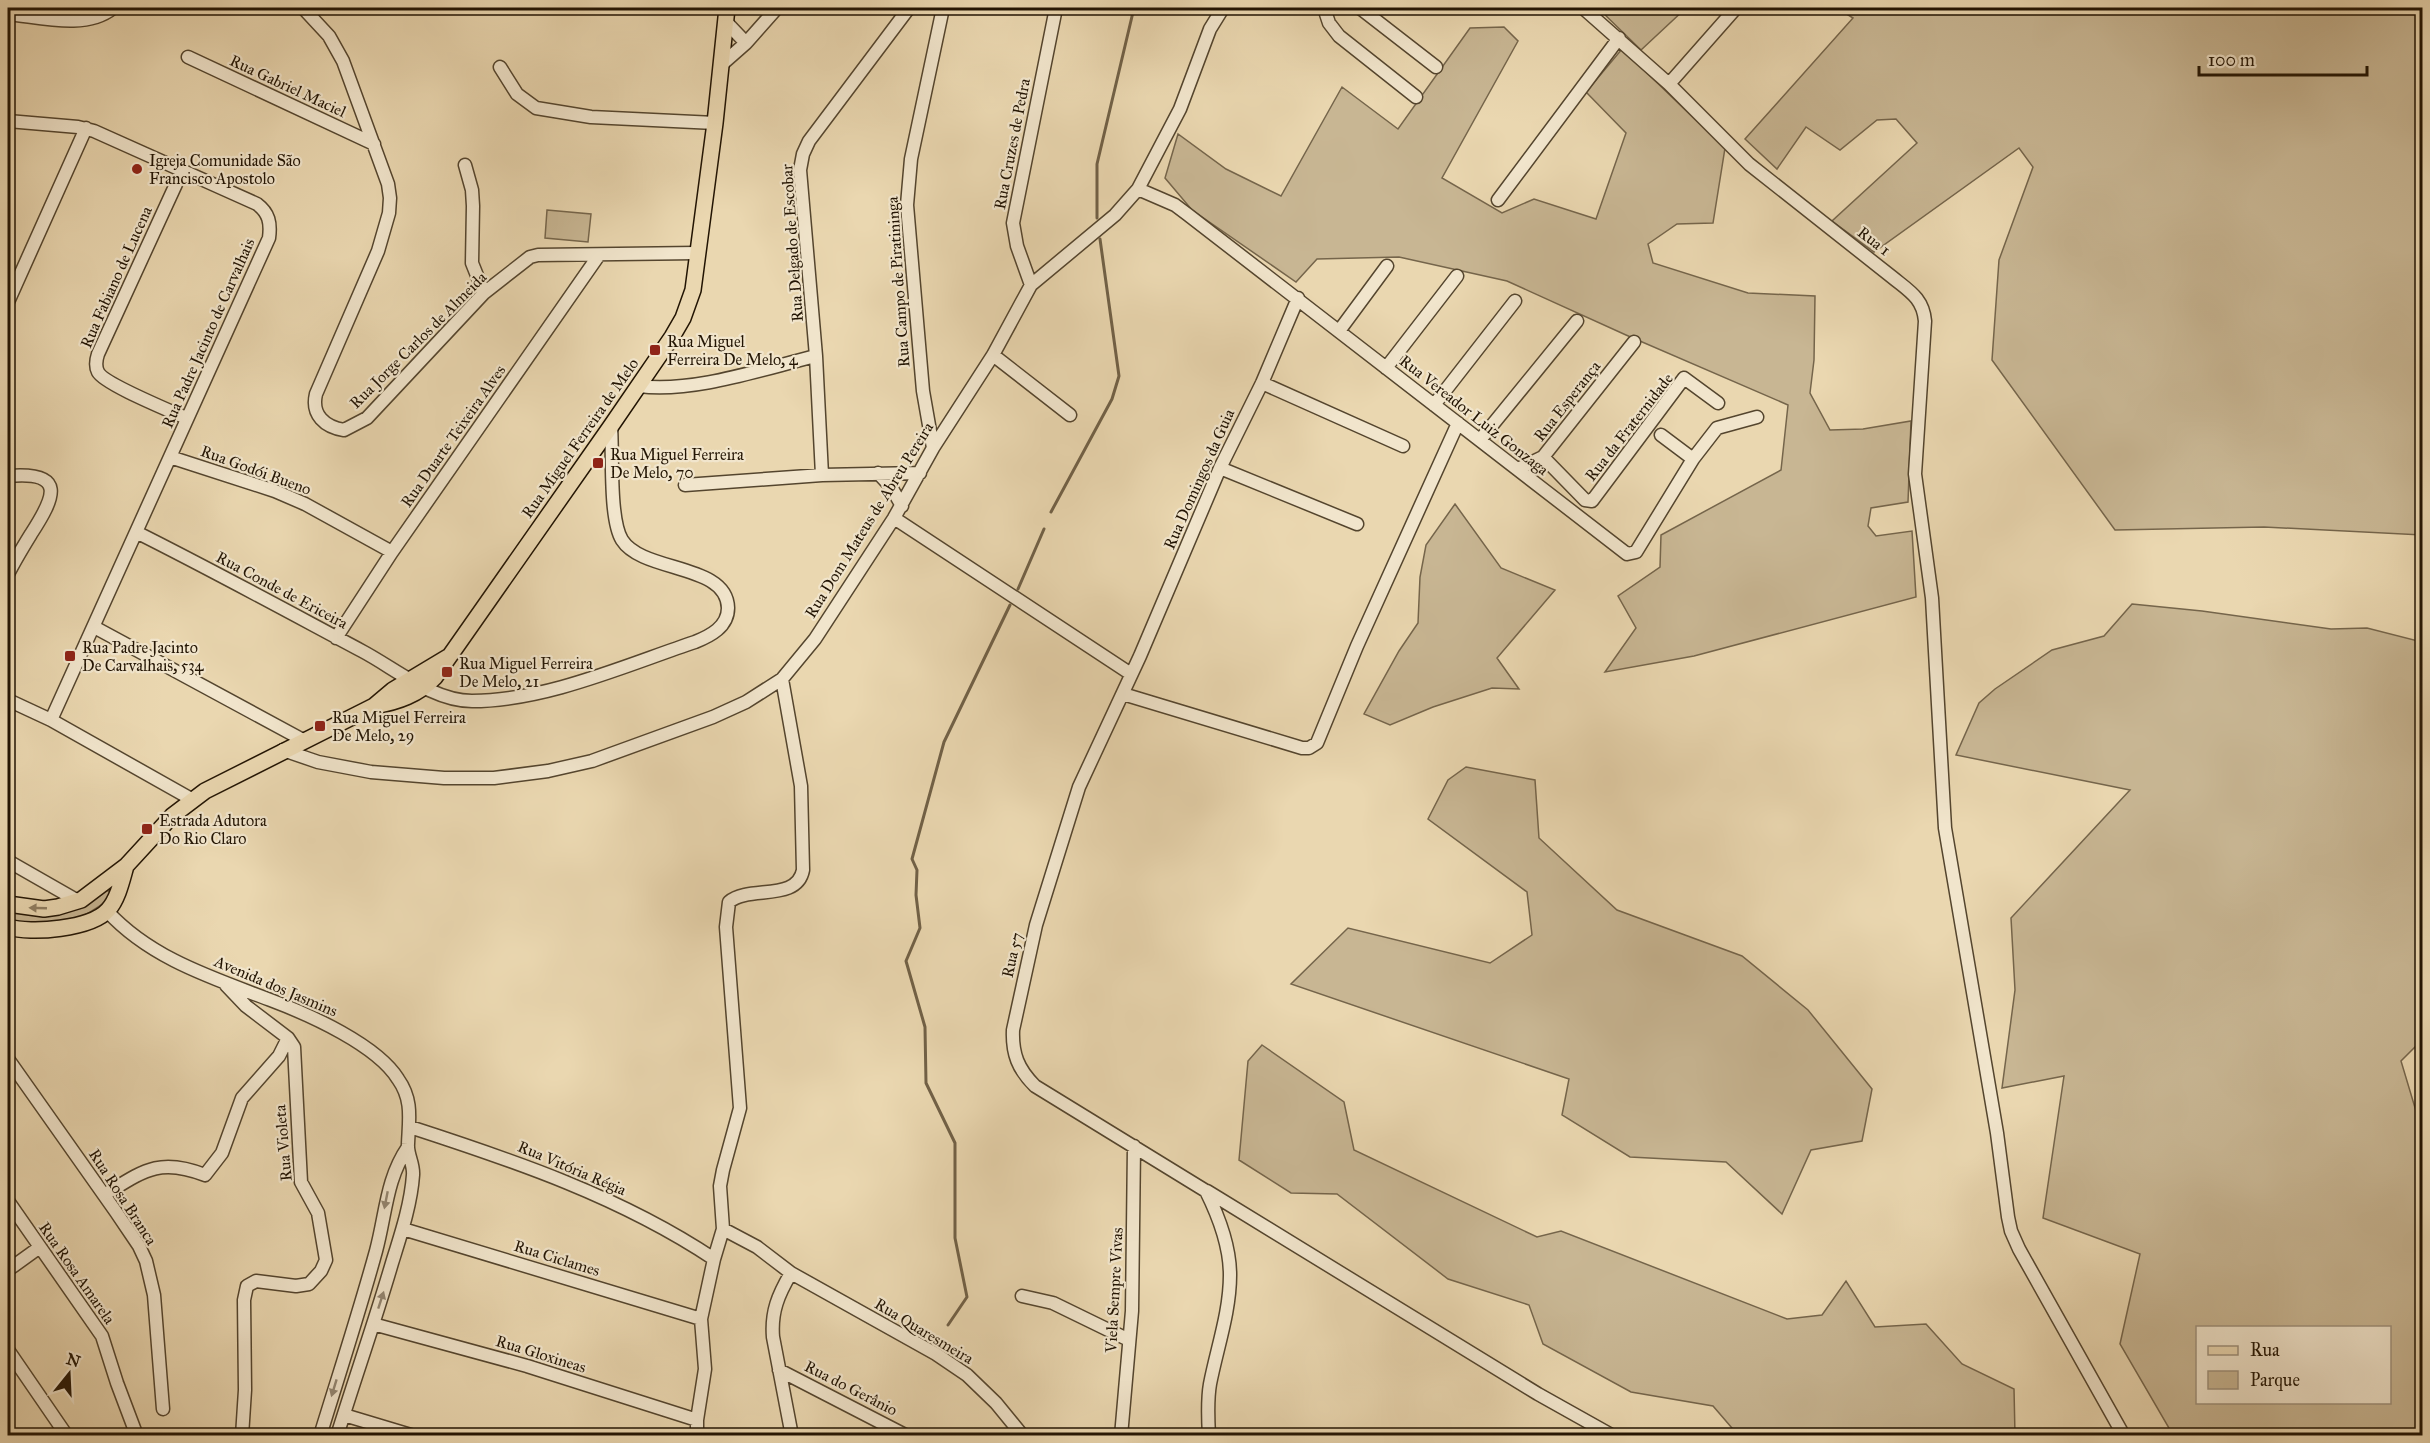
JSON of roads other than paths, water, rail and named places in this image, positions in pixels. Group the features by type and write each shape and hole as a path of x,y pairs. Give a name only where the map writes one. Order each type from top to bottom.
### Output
{"main road":[{"name":"Rua Miguel Ferreira de Melo","path":"374,706 399,701 424,688 442,669 448,657 612,426 683,318 693,290 727,15"},
{"name":"Rua Miguel Ferreira de Melo","path":"126,866 172,816 193,800 283,750 374,706 411,678 448,657"},
{"path":"8,904 44,909 78,901 102,886 126,866"},
{"path":"8,927 37,930 61,929 84,923 107,911 126,866"}],"street":[{"path":"8,14 66,20 91,19 104,15 113,8"},
{"name":"Rua Jorge Carlos de Almeida","path":"303,8 329,36 343,61 388,184 390,198 389,213 378,251 316,394 314,403 317,414 324,423 341,430 353,427 366,418 484,293 530,257 538,255 698,253"},
{"path":"721,64 746,43 777,8"},
{"name":"Rua Delgado de Escobar","path":"822,475 816,356 800,170 803,154 809,141 909,8"},
{"name":"Rua Campo de Piratininga","path":"933,448 923,391 907,205 911,159 943,8"},
{"name":"Rua Cruzes de Pedra","path":"1031,285 1017,246 1013,223 1056,8"},
{"name":"Rua Dom Mateus de Abreu Pereira","path":"283,750 318,762 353,769 444,778 495,778 548,771 592,761 713,717 746,702 782,679 815,639 902,506 933,448 993,355 1031,285 1115,215 1138,189 1180,109 1210,28 1222,8"},
{"path":"1324,8 1329,23 1339,36 1416,97"},
{"path":"1360,8 1436,67"},
{"name":"Rua 1","path":"1583,8 1669,84 1749,164 1892,277 1924,307 1915,474 1932,598 1946,828 2011,1231 2124,1436"},
{"path":"1669,84 1736,8"},
{"path":"727,15 746,43"},
{"path":"1498,200 1619,39"},
{"name":"Rua Gabriel Maciel","path":"188,57 374,144"},
{"path":"500,67 517,94 536,108 591,117 715,123"},
{"name":"Rua Padre Jacinto de Carvalhais","path":"8,122 86,128 256,204 264,210 271,227 269,238 51,720"},
{"path":"8,302 86,128"},
{"path":"465,165 472,190 472,263 484,293"},
{"name":"Rua Fabiano de Lucena","path":"182,171 98,354 96,363 98,372 112,383 186,418"},
{"name":"Rua Vereador Luiz Gonzaga","path":"1138,189 1175,205 1627,554 1636,552 1694,459 1717,428 1757,417"},
{"name":"Rua Duarte Teixeira Alves","path":"336,638 392,552 599,255"},
{"path":"1339,331 1387,266"},
{"path":"1386,368 1457,276"},
{"name":"Rua Domingos da Guia","path":"1131,674 1220,468 1262,383 1298,298"},
{"path":"1434,405 1515,301"},
{"path":"1480,440 1576,321"},
{"name":"Rua Esperança","path":"1518,469 1543,458 1634,342"},
{"path":"993,355 1070,415"},
{"path":"639,386 660,388 689,386 816,356"},
{"name":"Rua da Fraternidade","path":"1543,458 1585,500 1592,501 1684,378 1718,403"},
{"path":"1262,383 1403,446"},
{"path":"1123,694 1302,748 1317,743 1357,646 1458,423"},
{"name":"Rua Conde de Ericeira","path":"136,532 411,678 424,688 450,699 471,701 505,698 571,683 695,642 713,634 720,628 728,610 727,600 714,582 645,557 628,547 622,539 615,511 612,426"},
{"path":"1661,435 1694,459"},
{"name":"Rua Godói Bueno","path":"170,457 275,491 305,504 392,552"},
{"path":"1220,468 1358,524"},
{"path":"878,473 891,487 902,506"},
{"path":"685,485 822,475 921,473"},
{"path":"8,476 24,475 41,479 49,486 51,495 48,510 8,574"},
{"path":"894,518 1131,674"},
{"path":"94,627 303,740"},
{"name":"Rua 57","path":"1131,674 1080,787 1036,925 1020,991 1013,1046 1023,1074 1035,1086 1538,1394 1612,1436"},
{"path":"697,1436 697,1420 705,1369 701,1319 723,1229 720,1186 736,1126 740,1100 726,927 727,907 729,902 740,896 795,886 802,878 803,870 801,786 782,679"},
{"path":"8,700 51,720 193,800"},
{"path":"8,861 78,901"},
{"name":"Avenida dos Jasmins","path":"107,911 136,939 163,955 226,984 274,1001 319,1021 369,1050 388,1065 408,1096 410,1126 408,1147 413,1172 403,1229 337,1436"},
{"path":"105,1195 150,1168 173,1167 205,1175 222,1153 242,1098 279,1056 288,1038 246,1006 226,984"},
{"name":"Rua Violeta","path":"242,1436 245,1390 244,1300 247,1286 256,1281 296,1286 309,1284 321,1271 326,1260 318,1213 301,1182 294,1047 288,1038"},
{"name":"Rua Rosa Branca","path":"8,1061 139,1246 151,1278 164,1409"},
{"name":"Rua Vitória Régia","path":"410,1126 555,1177 659,1225 714,1259"},
{"name":"Viela Sempre Vivas","path":"1121,1436 1134,1253 1134,1146"},
{"name":"Avenida dos Jasmins","path":"320,1436 376,1252 390,1181 394,1168 408,1147"},
{"path":"1206,1191 1225,1236 1230,1273 1225,1318 1210,1385 1209,1436"},
{"name":"Rua Rosa Amarela","path":"8,1201 102,1336 137,1436"},
{"name":"Rua Ciclames","path":"403,1229 701,1319"},
{"name":"Rua Quaresmeira","path":"723,1229 757,1247 791,1273 936,1354 967,1375 996,1403 1023,1436"},
{"path":"8,1270 40,1247"},
{"path":"791,1273 774,1309 773,1337 792,1436"},
{"path":"1022,1296 1053,1303 1129,1340"},
{"name":"Rua Gloxineas","path":"373,1324 526,1366 697,1420"},
{"path":"8,1350 67,1436"},
{"name":"Rua do Gerânio","path":"779,1370 908,1436"},
{"path":"344,1415 414,1436"}],"waterway":[{"path":"1097,218 1097,164 1134,8"},
{"path":"1051,512 1112,399 1119,376 1100,239"},
{"path":"1018,589 1044,529"},
{"path":"948,1325 967,1297 955,1238 955,1143 926,1083 925,1027 906,961 920,928 916,895 917,870 912,859 944,742 1010,605"}],"place":[{"name":"Igreja Comunidade São Francisco Apostolo","path":"137,169"},
{"name":"Rua Miguel Ferreira De Melo, 4","path":"655,350"},
{"name":"Rua Miguel Ferreira De Melo, 70","path":"598,463"},
{"name":"Rua Padre Jacinto De Carvalhais, 534","path":"70,656"},
{"name":"Rua Miguel Ferreira De Melo, 21","path":"447,672"},
{"name":"Rua Miguel Ferreira De Melo, 29","path":"320,726"},
{"name":"Estrada Adutora Do Rio Claro","path":"147,829"}]}
